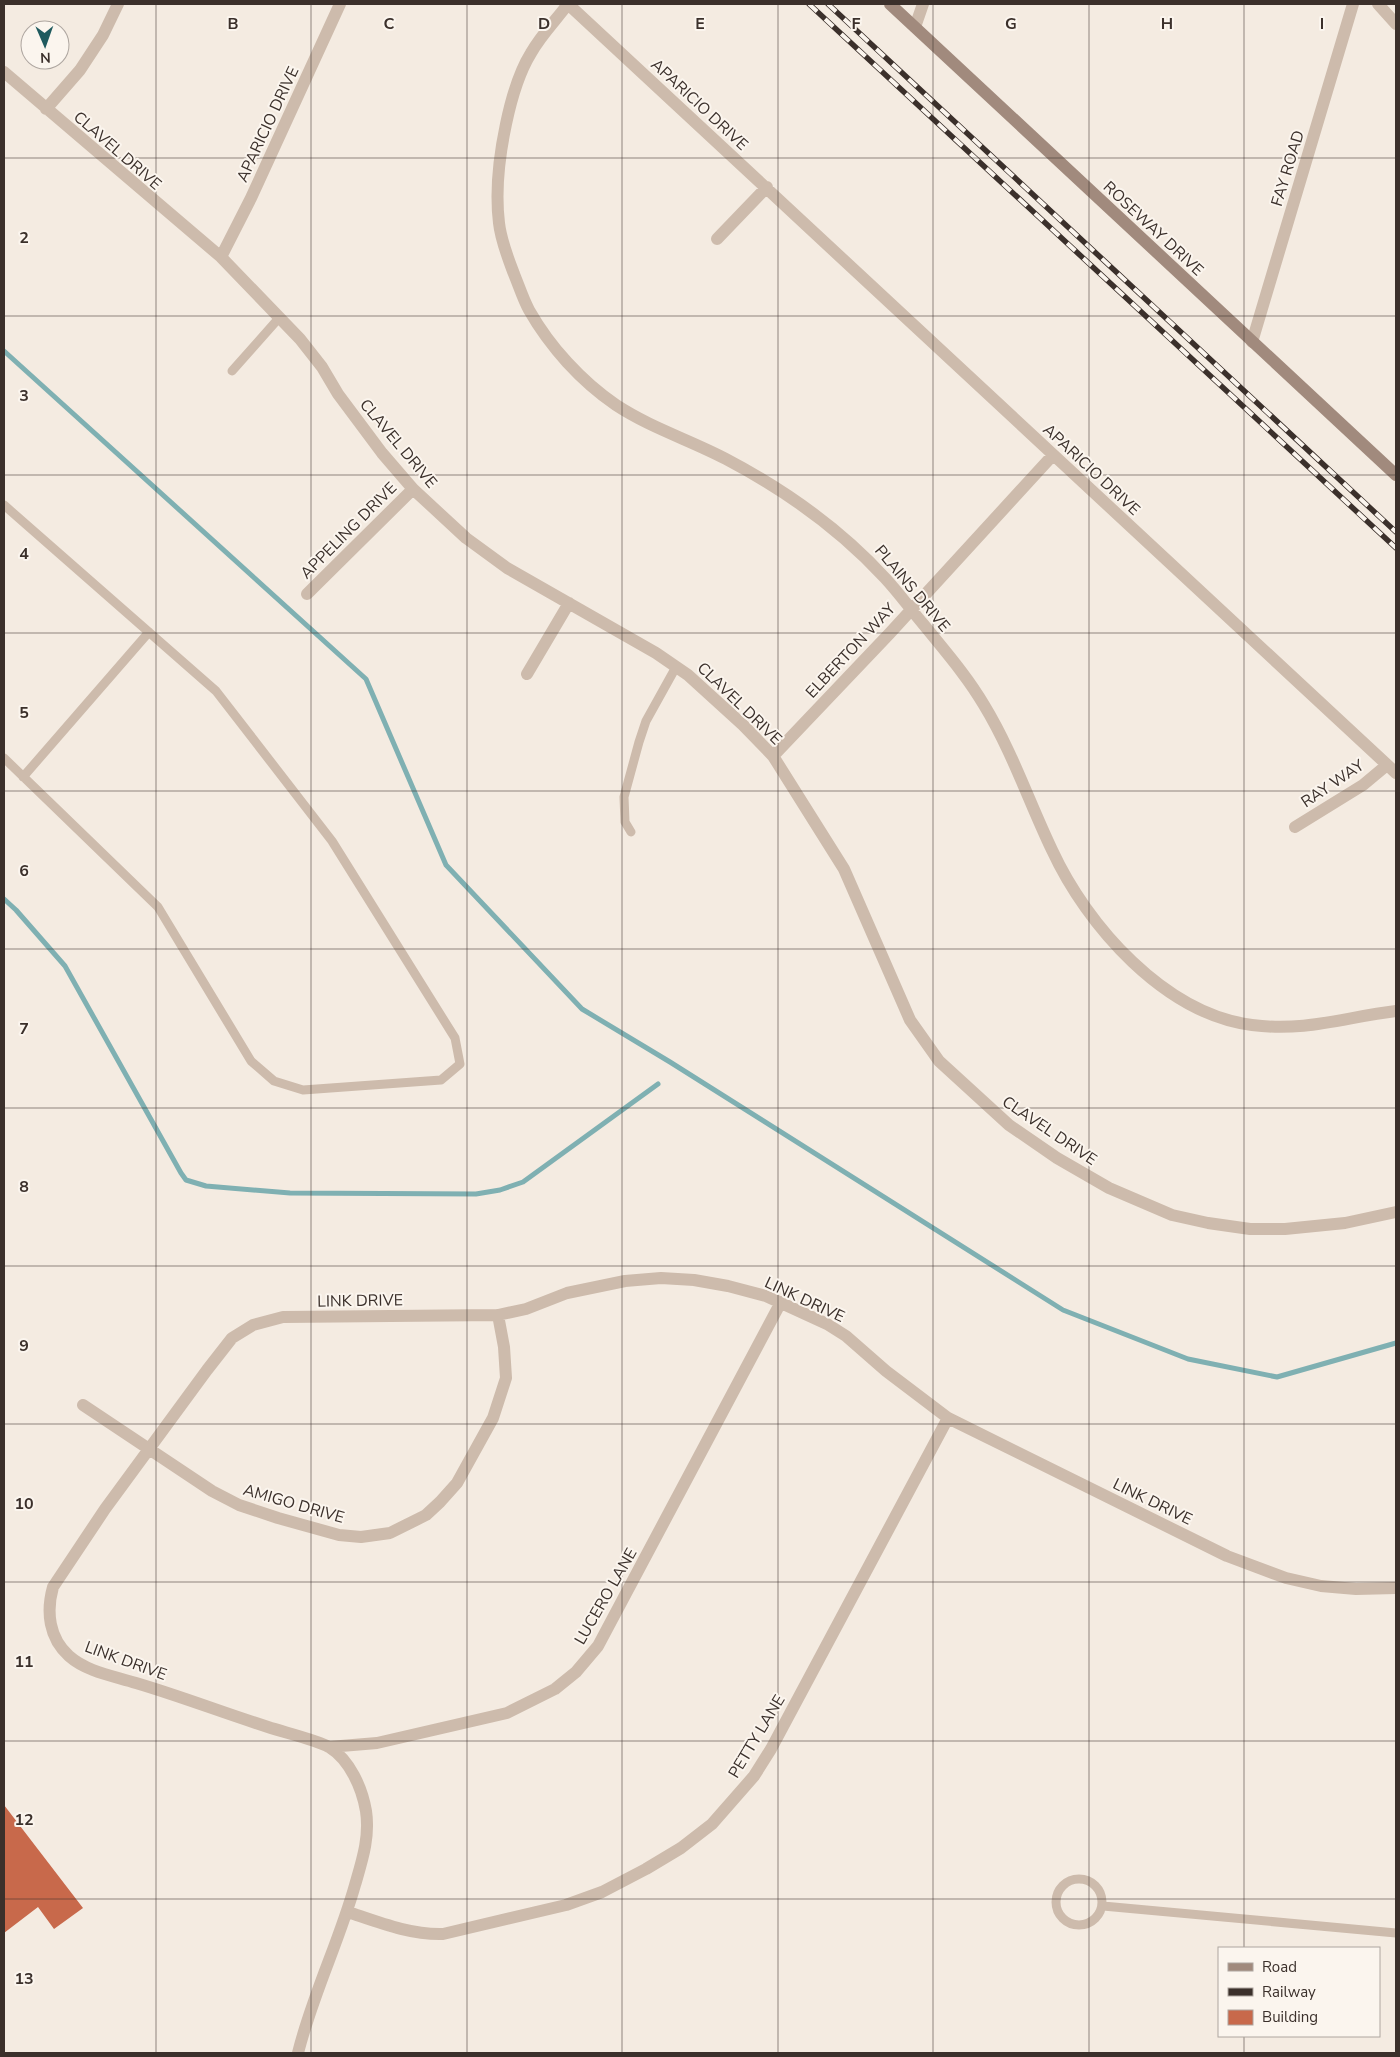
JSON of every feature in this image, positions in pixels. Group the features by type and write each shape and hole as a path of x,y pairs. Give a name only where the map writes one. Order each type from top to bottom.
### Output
{"street":[{"path":"46,109 80,70 103,35 118,4"},
{"name":"APARICIO DRIVE","path":"221,257 251,198 340,4"},
{"name":"APARICIO DRIVE","path":"568,4 1392,769"},
{"name":"PLAINS DRIVE","path":"568,4 530,53 510,102 500,150 496,189 499,228 508,259 529,309 562,356 584,380 616,404 636,417 725,458 766,480 803,505 861,552 890,583 956,664 983,703 1021,777 1052,850 1074,890 1094,920 1134,964 1158,985 1212,1015 1247,1025 1295,1028 1317,1026 1396,1011"},
{"name":"ROSEWAY DRIVE","path":"890,4 1396,475"},
{"path":"915,27 923,4"},
{"name":"FAY ROAD","path":"1252,342 1353,4"},
{"path":"1378,4 1396,24"},
{"name":"CLAVEL DRIVE","path":"4,72 221,257 322,367 338,394 412,489 466,538 507,568 656,653 676,667 719,702 773,756 844,869 910,1020 940,1061 1009,1125 1057,1158 1109,1188 1172,1215 1208,1224 1250,1229 1285,1229 1345,1223 1396,1212"},
{"path":"717,240 767,187"},
{"name":"ELBERTON WAY","path":"773,756 890,633 1053,455"},
{"name":"APPELING DRIVE","path":"307,594 412,489"},
{"path":"527,674 569,603"},
{"name":"RAY WAY","path":"1295,828 1363,784 1392,769"},
{"name":"LINK DRIVE","path":"298,2053 319,1989 348,1912 365,1852 367,1834 366,1812 362,1793 354,1775 343,1760 329,1747 93,1669 69,1656 59,1644 48,1615 53,1587 67,1564 149,1448 232,1338 253,1325 283,1318 498,1315 526,1309 567,1293 625,1281 661,1278 694,1280 728,1286 781,1302 827,1324 846,1336 886,1371 948,1418 1227,1556 1286,1578 1322,1586 1356,1589 1396,1588"},
{"name":"LUCERO LANE","path":"329,1747 377,1744 507,1713 555,1689 576,1672 598,1646 781,1302"},
{"name":"AMIGO DRIVE","path":"83,1405 212,1492 239,1506 339,1535 360,1537 390,1533 426,1515 440,1502 457,1483 493,1418 506,1378 504,1348 498,1315"},
{"name":"PETTY LANE","path":"348,1912 398,1928 431,1934 443,1934 566,1905 602,1892 646,1869 681,1848 712,1824 754,1776 771,1749 948,1418"}],"lane":[{"path":"232,371 279,318"},
{"path":"4,505 216,691 332,841 455,1038 460,1064 441,1080 303,1090 274,1081 251,1061 158,907 4,758"},
{"path":"23,777 149,632"},
{"path":"631,832 625,822 624,797 639,742 646,721 676,667"},
{"path":"1080,1879 1095,1885 1103,1898 1103,1906 1100,1914 1090,1924 1075,1926 1062,1918 1058,1912 1056,1896 1066,1883 1080,1879"},
{"path":"1103,1906 1396,1933"}],"building":[{"path":"4,1805 83,1908 54,1929 38,1907 4,1933"}],"waterway":[{"path":"4,351 366,679 446,865 582,1009 670,1062 1063,1310 1188,1359 1277,1377 1396,1343"},
{"path":"4,899 65,966 181,1173 186,1180 206,1186 290,1193 476,1194 500,1190 523,1182 658,1084"}],"railway":[{"path":"809,4 1396,548"},
{"path":"828,4 1396,532"}]}
